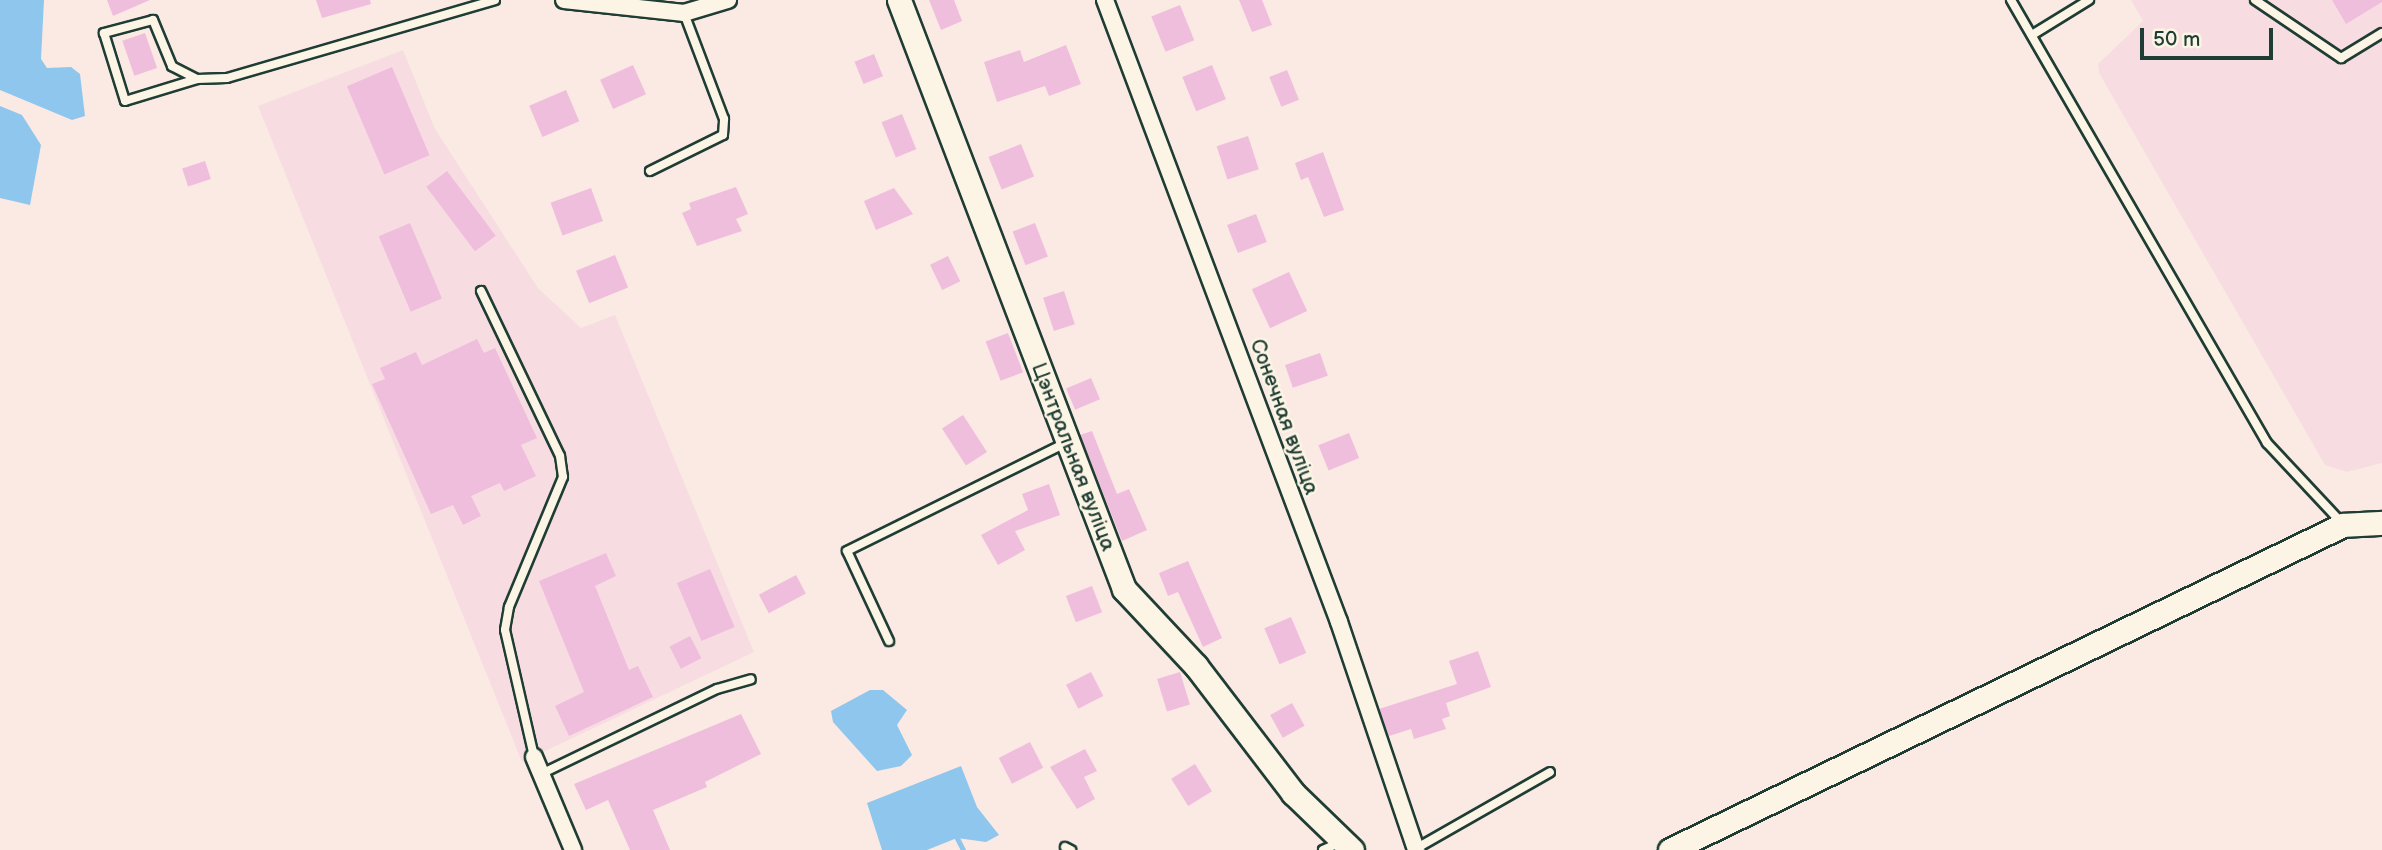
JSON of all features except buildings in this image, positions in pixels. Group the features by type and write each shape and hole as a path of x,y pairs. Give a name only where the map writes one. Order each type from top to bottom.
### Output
{"street":[{"path":"564,0 684,13 729,0"},
{"name":"Цэнтральная вуліца","path":"899,0 918,38 1067,443 1124,589 1196,666 1293,793 1339,847"},
{"name":"Сонечная вуліца","path":"1105,0 1339,622 1417,849"},
{"path":"1670,850 2343,525 2382,523"},
{"path":"534,757 543,773 573,850"}],"lane":[{"path":"197,79 172,66 153,20 104,33 125,101 197,79 226,78 495,0"},
{"path":"2011,0 2267,443 2343,525"},
{"path":"2032,35 2089,0"},
{"path":"2255,0 2341,58 2382,33"},
{"path":"650,171 723,135 724,119 684,13"},
{"path":"481,291 560,456 563,477 509,607 505,630 534,757"},
{"path":"889,641 847,551 1067,443"},
{"path":"543,773 717,689 751,679"},
{"path":"1417,849 1550,772"}],"shaded area":[{"path":"2131,0 2382,0 2382,463 2347,472 2325,465 2099,73 2098,64 2143,21"},
{"path":"403,50 435,129 538,288 581,328 615,315 754,652 522,762 258,106"}],"water":[{"path":"0,0 44,0 41,59 47,68 71,67 80,74 85,116 72,120 0,90"},
{"path":"0,106 22,115 41,145 30,205 0,198"},
{"path":"870,690 883,690 907,710 897,725 912,755 901,766 877,771 833,722 831,711"},
{"path":"961,766 977,807 999,835 986,842 957,838 927,850 882,850 867,803"}],"waterway":[{"path":"957,838 963,850"}]}
